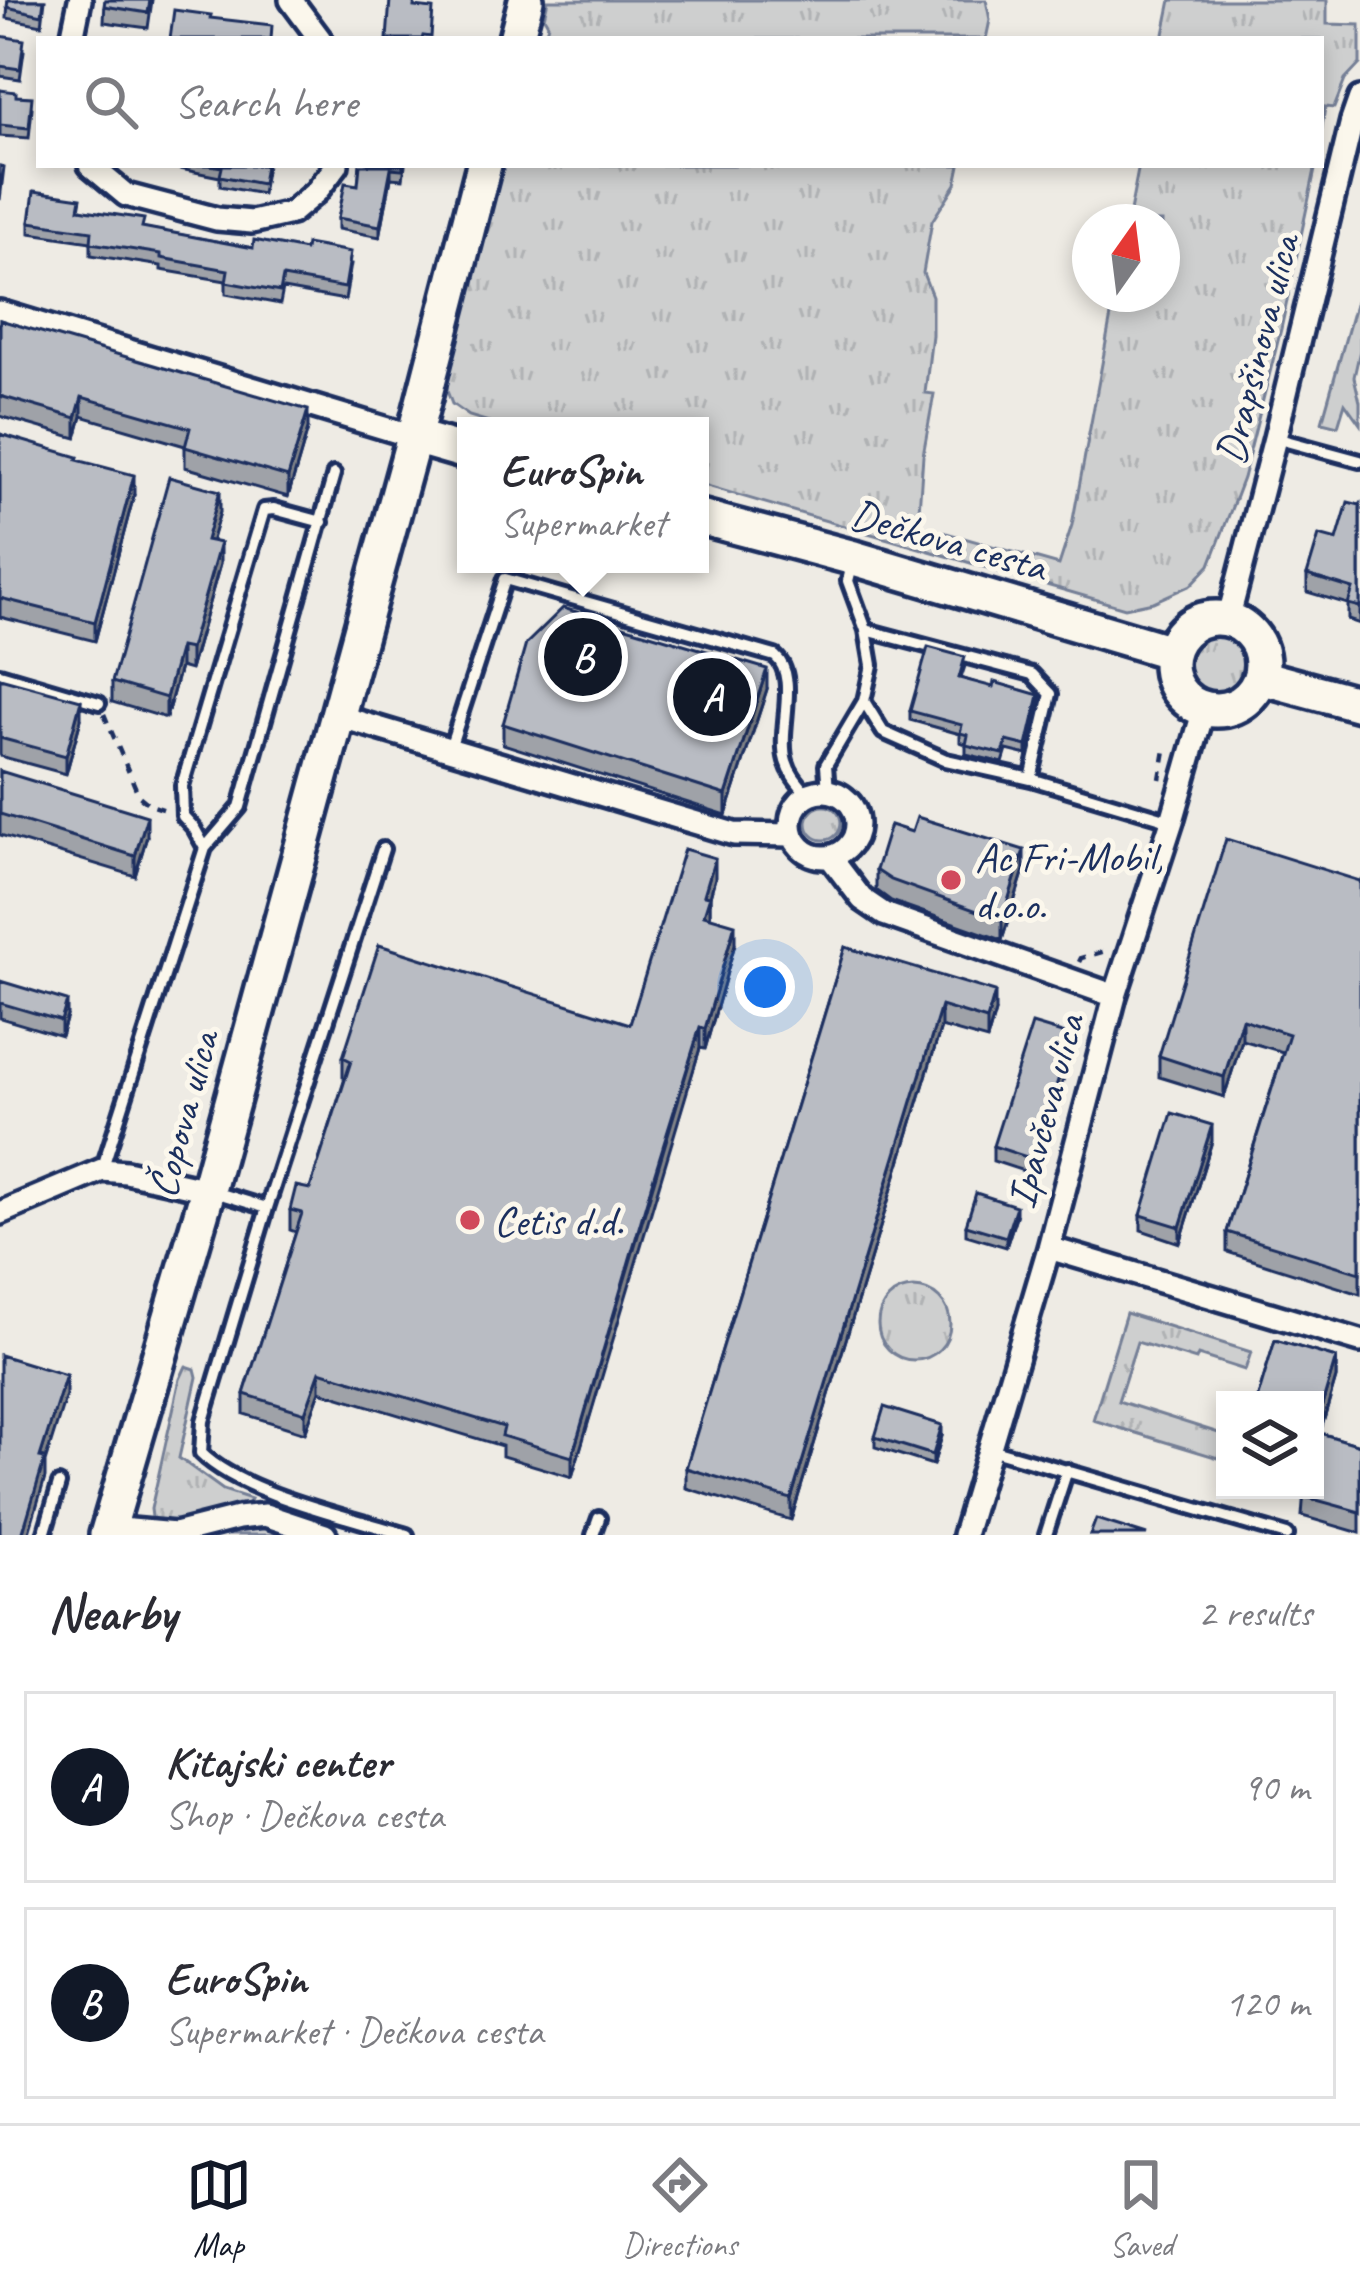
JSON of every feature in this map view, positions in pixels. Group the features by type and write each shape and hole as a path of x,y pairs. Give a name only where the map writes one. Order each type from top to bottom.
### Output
{"street":[{"path":"72,36 80,0"},
{"path":"291,0 318,36"},
{"path":"517,36 526,0"},
{"name":"Drapšinova ulica","path":"1228,620 1360,98"},
{"path":"94,168 126,195 217,219 252,222 291,213 335,168"},
{"name":"Čopova ulica","path":"108,1532 208,1190 483,168"},
{"path":"0,312 457,449"},
{"name":"Dečkova cesta","path":"709,519 1171,652"},
{"path":"1228,620 1252,635 1262,662 1260,677 1254,690 1232,707 1204,709 1190,703 1172,680 1171,652 1187,628 1199,621 1228,620"},
{"path":"1260,677 1360,704"},
{"name":"Ipavčeva ulica","path":"964,1535 1049,1248 1115,996 1204,709"},
{"path":"338,716 734,834 792,836"},
{"path":"818,793 845,798 857,823 847,848 830,857 804,851 792,836 791,817 800,800 818,793"},
{"path":"830,857 862,899 884,914 1115,996"},
{"path":"0,1213 102,1170 208,1190"},
{"path":"1049,1248 1360,1341"},
{"path":"108,1532 176,1534 265,1515 325,1535"}],"lane":[{"path":"1275,438 1360,461"},
{"path":"102,1170 205,848 240,807 334,474"},
{"path":"205,848 183,816 182,786 263,510 322,522"},
{"path":"450,748 505,579 775,656 785,664 788,676 784,756 790,772 818,793 826,765 864,701 872,665 866,629 848,581 854,558"},
{"path":"866,629 1032,674 1051,694 1031,779"},
{"path":"0,674 100,703"},
{"path":"864,701 883,732 946,760 1031,779 1172,821"},
{"path":"383,849 203,1420 201,1453 214,1466 261,1490 406,1535"},
{"path":"208,1190 267,1208"},
{"path":"990,1449 1287,1535"},
{"path":"1046,1535 1067,1470"},
{"path":"44,1535 59,1484"},
{"path":"593,1535 599,1517"}],"path":[{"path":"100,703 140,796 149,805 183,816"}],"green space":[{"path":"548,0 986,0 990,20 987,36 545,36 548,24 544,17"},
{"path":"1171,0 1327,0 1327,24 1360,25 1360,64 1345,80 1334,108 1325,107 1324,114 1324,36 1164,36"},
{"path":"502,168 959,168 956,184 932,221 923,273 932,296 925,393 934,394 918,525 1059,565 1072,525 1112,312 1180,312 1180,204 1131,204 1138,168 1315,168 1243,478 1210,565 1191,585 1153,602 1125,608 709,487 709,417 472,417 452,404 447,391"},
{"path":"1360,287 1360,350 1354,377 1360,424 1345,403 1338,426 1322,422"},
{"path":"1215,635 1235,644 1244,664 1235,684 1215,693 1195,684 1186,664 1195,644"},
{"path":"824,806 836,811 841,823 836,835 824,840 812,835 807,823 812,811"},
{"path":"914,1288 939,1299 950,1324 939,1349 914,1360 889,1349 878,1324 889,1299"},
{"path":"1126,1313 1251,1352 1245,1370 1137,1342 1118,1401 1216,1432 1216,1457 1093,1420"},
{"path":"186,1366 195,1369 197,1377 179,1458 223,1490 251,1499 243,1516 304,1535 192,1535 153,1525 151,1509"}],"building":[{"path":"8,0 44,0 42,15 7,7"},
{"path":"105,0 150,0 148,13 104,6"},
{"path":"390,0 415,0 414,7 433,9 431,36 387,36"},
{"path":"174,10 272,25 271,36 170,36"},
{"path":"0,36 24,40 20,69 0,66"},
{"path":"0,90 32,97 29,128 0,125"},
{"path":"222,168 265,168 262,184 220,176"},
{"path":"360,168 391,168 380,226 338,218 345,183 358,185"},
{"path":"34,191 81,198 79,209 144,219 142,227 253,248 254,240 305,250 306,244 351,252 345,288 283,277 280,292 226,282 228,270 91,243 92,231 30,222"},
{"path":"0,320 308,410 288,477 185,447 190,428 82,397 76,418 0,396"},
{"path":"0,434 134,475 95,622 0,598"},
{"path":"169,477 220,491 206,540 220,543 190,649 180,647 166,698 112,682"},
{"path":"1348,502 1360,505 1360,607 1348,604 1353,589 1307,575 1319,535 1337,540"},
{"path":"563,608 767,669 726,795 503,724 526,644"},
{"path":"928,647 965,657 959,678 1039,695 1027,746 1007,741 1003,754 966,745 968,735 960,733 962,725 910,711"},
{"path":"0,678 81,700 66,756 0,738"},
{"path":"0,771 147,816 135,856 0,814"},
{"path":"917,817 1024,850 1002,920 891,880 876,870 890,825 912,832"},
{"path":"1226,839 1360,881 1360,1273 1227,1232 1289,1034 1242,1019 1224,1077 1159,1056"},
{"name":"Cetis d.d.","path":"684,849 715,858 704,895 710,896 704,915 735,924 654,1176 572,1457 502,1436 504,1427 320,1371 305,1413 244,1394 302,1213 290,1210 296,1186 310,1189 351,1061 343,1057 379,945 630,1024"},
{"path":"845,947 995,992 987,1020 941,1006 791,1499 686,1468"},
{"path":"0,981 67,1001 61,1021 0,1003"},
{"path":"1032,1024 1072,1036 1033,1159 993,1146"},
{"path":"1172,1113 1212,1125 1180,1227 1141,1215"},
{"path":"976,1193 1016,1206 1006,1237 966,1225"},
{"path":"1275,1340 1336,1358 1324,1399 1324,1391 1260,1391"},
{"path":"0,1355 66,1375 22,1535 0,1535"},
{"path":"884,1407 942,1425 933,1455 875,1437"},
{"path":"1324,1434 1360,1445 1360,1512 1313,1499 1324,1499"},
{"path":"1096,1519 1147,1535 1090,1535"}],"place":[{"name":"EuroSpin","path":"583,657"},
{"name":"Kitajski center","path":"712,697"},
{"name":"Ac Fri-Mobil, d.o.o.","path":"951,880"},
{"name":"Cetis d.d.","path":"470,1220"}]}
